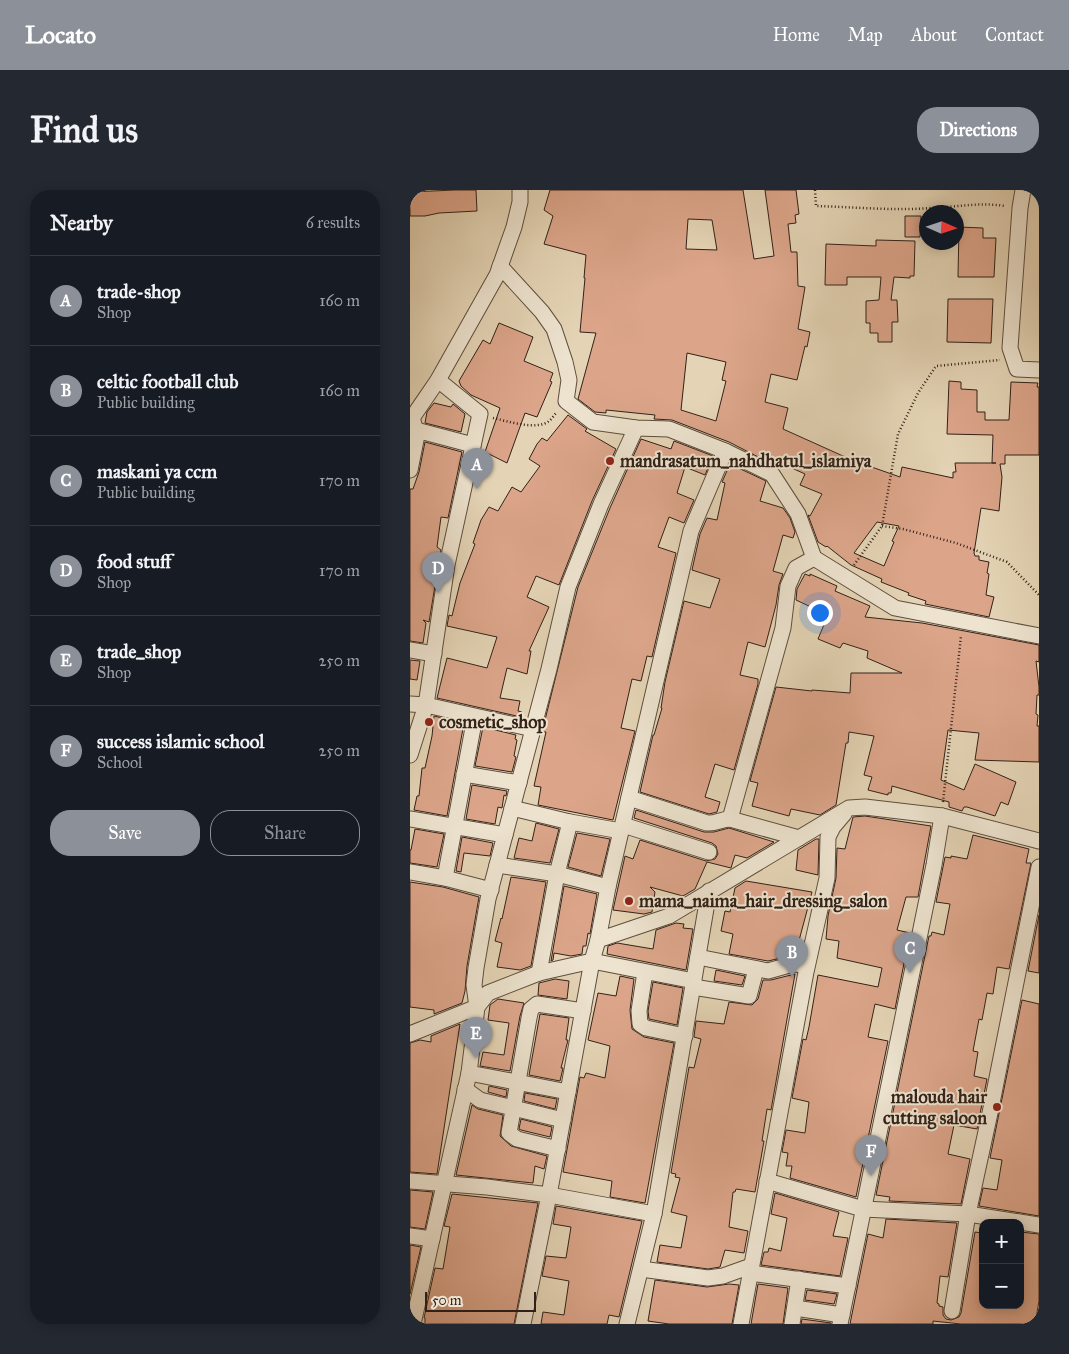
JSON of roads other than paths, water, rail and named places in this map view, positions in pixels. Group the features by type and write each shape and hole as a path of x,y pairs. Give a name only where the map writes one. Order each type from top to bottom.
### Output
{"street":[{"path":"410,470 416,435 413,422 500,266 514,227 520,202 520,190"},
{"path":"1023,190 1020,208 1010,348 1018,369 1039,370"},
{"path":"500,266 542,312 554,329 565,362 568,380 566,401 593,422 636,428 669,429 725,451 772,474 798,514 814,558 895,608 1039,636"},
{"path":"410,755 426,705 447,565 480,414 438,380"},
{"path":"413,422 473,445"},
{"path":"413,1324 469,1073 477,1007 474,985 475,977 497,865 568,587 601,504 636,428"},
{"path":"523,1324 558,1149 582,1011 608,887 691,531 725,451"},
{"path":"730,819 783,628 788,586 796,568 814,558"},
{"path":"410,650 434,654"},
{"path":"410,704 426,705 533,729"},
{"path":"445,878 475,717"},
{"path":"464,774 519,783"},
{"path":"629,798 707,823 712,824 722,819 730,819 799,838"},
{"path":"598,940 669,916 849,808 865,807 942,816 1039,841"},
{"path":"512,808 570,822 622,828 709,852"},
{"path":"741,1324 808,965 827,878 828,837 849,808"},
{"path":"670,840 678,813"},
{"path":"795,1308 841,1320 934,865 942,816"},
{"path":"410,819 505,835"},
{"path":"539,973 557,874 570,822"},
{"path":"497,865 557,874 608,887"},
{"path":"952,1311 968,1214 1039,867"},
{"path":"410,872 445,878 491,890"},
{"path":"631,1324 654,1214 709,891"},
{"path":"698,957 768,971 792,964 808,965"},
{"path":"410,1034 477,1007 488,993 539,973 592,961 749,996 756,969"},
{"path":"645,972 639,1012 640,1024 646,1028 685,1036"},
{"path":"558,1149 517,1139 512,1136 509,1128 519,1083 531,1009 534,1006 545,1005 582,1011"},
{"path":"469,1073 568,1092"},
{"path":"466,1089 480,1100 563,1120"},
{"path":"410,1181 487,1187 654,1214"},
{"path":"767,1181 863,1209 968,1214 1039,1225"},
{"path":"410,1236 432,1239"},
{"path":"641,1269 708,1278 750,1269 799,1280 848,1286"},
{"path":"792,1324 799,1280"}],"place":[{"name":"mandrasatum_nahdhatul_islamiya","path":"610,461"},
{"name":"trade-shop","path":"477,489"},
{"name":"food stuff","path":"438,593"},
{"name":"cosmetic_shop","path":"429,722"},
{"name":"mama_naima_hair_dressing_salon","path":"629,901"},
{"name":"maskani ya ccm","path":"910,973"},
{"name":"celtic football club","path":"792,977"},
{"name":"trade_shop","path":"476,1058"},
{"name":"malouda hair cutting saloon","path":"997,1107"},
{"name":"success islamic school","path":"871,1176"}]}
